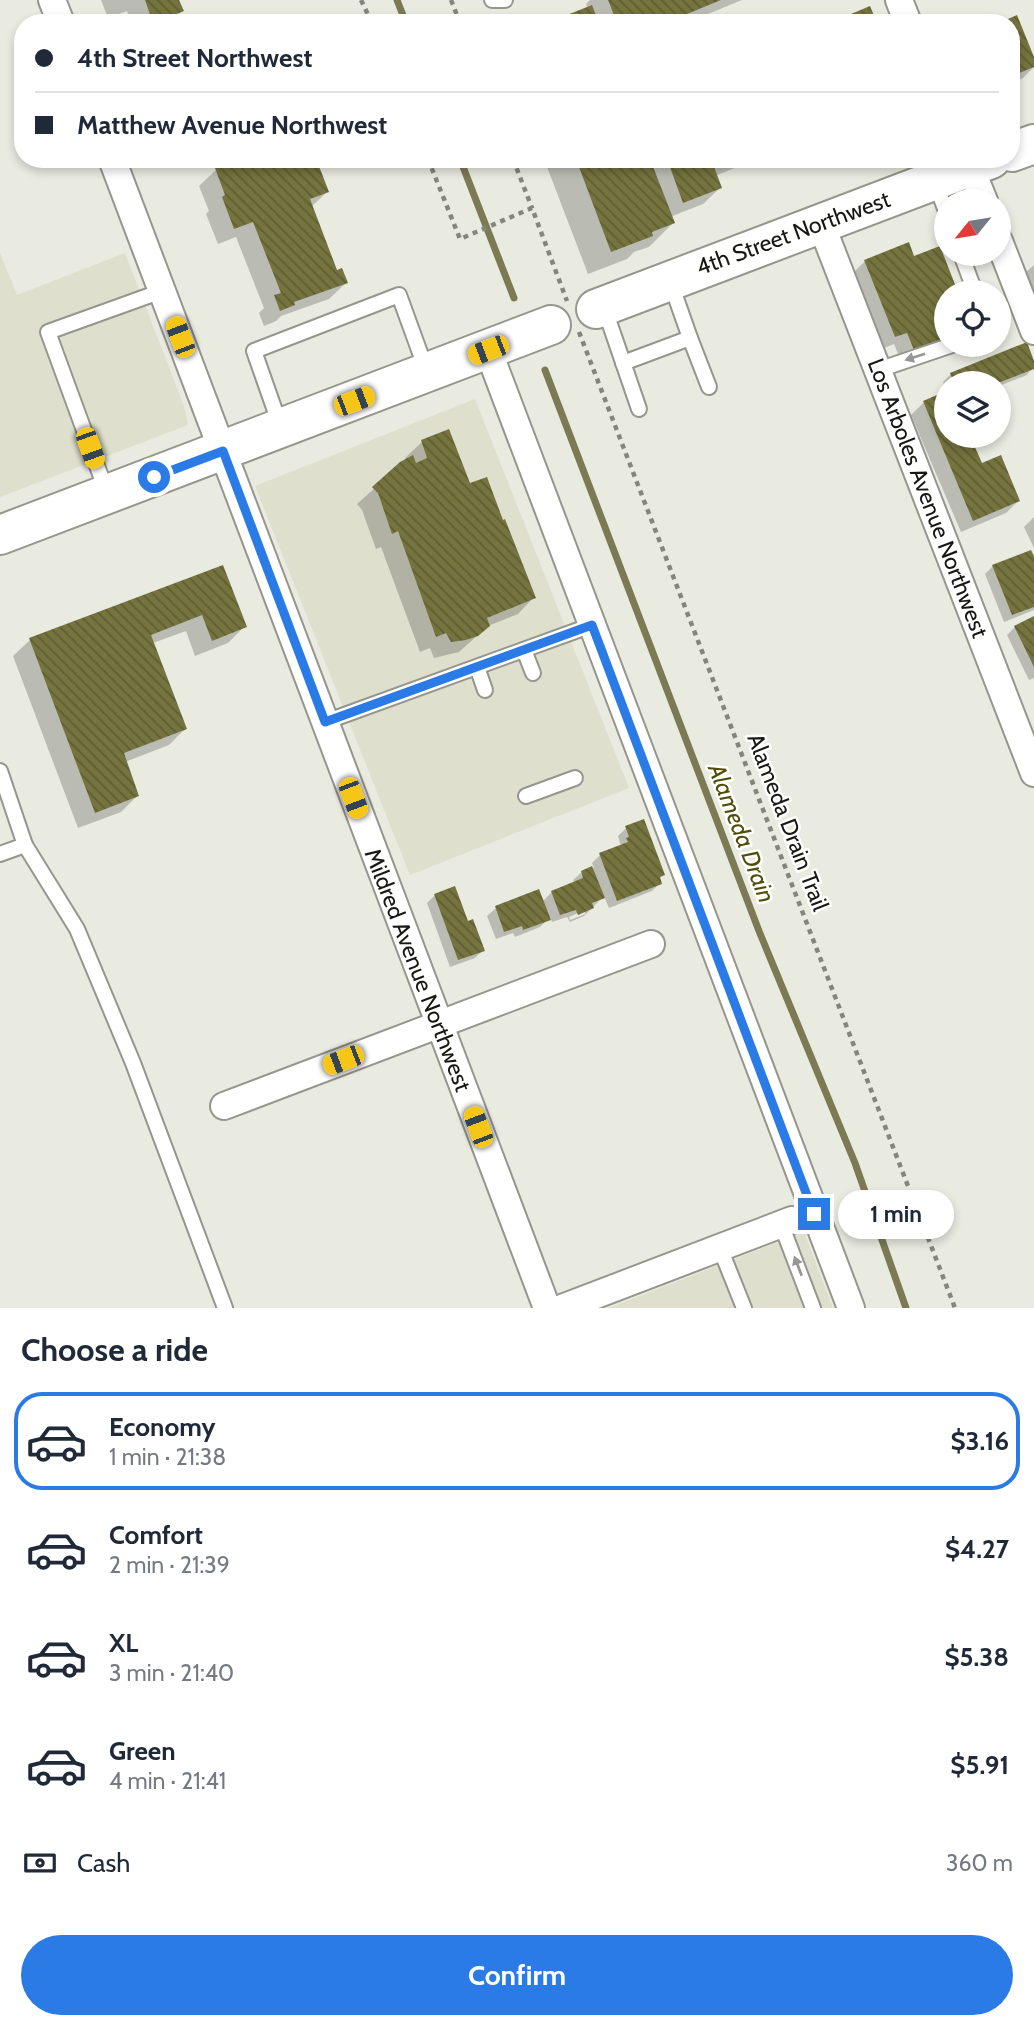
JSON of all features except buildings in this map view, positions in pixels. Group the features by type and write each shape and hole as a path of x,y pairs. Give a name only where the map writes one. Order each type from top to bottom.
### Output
{"main road":[{"name":"4th Street Northwest","path":"953,189 978,172"},
{"name":"4th Street Northwest","path":"599,307 821,224 934,199"},
{"path":"0,535 551,325 555,309 567,300 580,298 599,307"}],"street":[{"name":"Mildred Avenue Northwest","path":"115,168 547,1308"},
{"name":"Los Arboles Avenue Northwest","path":"821,224 1034,773"},
{"path":"1009,266 1034,331"},
{"path":"488,350 851,1308"},
{"path":"224,1106 651,944"},
{"path":"562,1308 786,1222"}],"lane":[{"path":"492,0 505,0"},
{"path":"670,279 709,387"},
{"path":"107,495 48,332 162,291"},
{"path":"282,429 254,351 399,295 427,373"},
{"path":"599,307 639,409"},
{"path":"623,363 690,338"},
{"path":"878,370 934,351"},
{"path":"325,722 592,625"},
{"path":"524,650 533,673"},
{"path":"477,667 485,690"},
{"path":"0,771 25,845 78,929 133,1063 225,1308"},
{"path":"526,796 575,778"},
{"path":"0,854 25,845"},
{"path":"786,1222 813,1308"},
{"path":"720,1248 744,1308"}],"path":[{"path":"432,168 460,239 532,208"},
{"path":"516,168 561,284"},
{"name":"Alameda Drain Trail","path":"586,349 955,1308"}],"shaded area":[{"path":"0,253 17,295 125,253 184,406 188,425 0,497"},
{"path":"475,399 629,788 410,875 255,486"},
{"path":"804,1232 833,1308 609,1308"}],"waterway":[{"name":"Alameda Drain","path":"397,0 402,14"},
{"name":"Alameda Drain","path":"463,168 514,298"},
{"name":"Alameda Drain","path":"545,370 759,931 855,1163 906,1308"}],"route":[{"path":"154,477 223,451 325,722 592,625 814,1214"}]}
